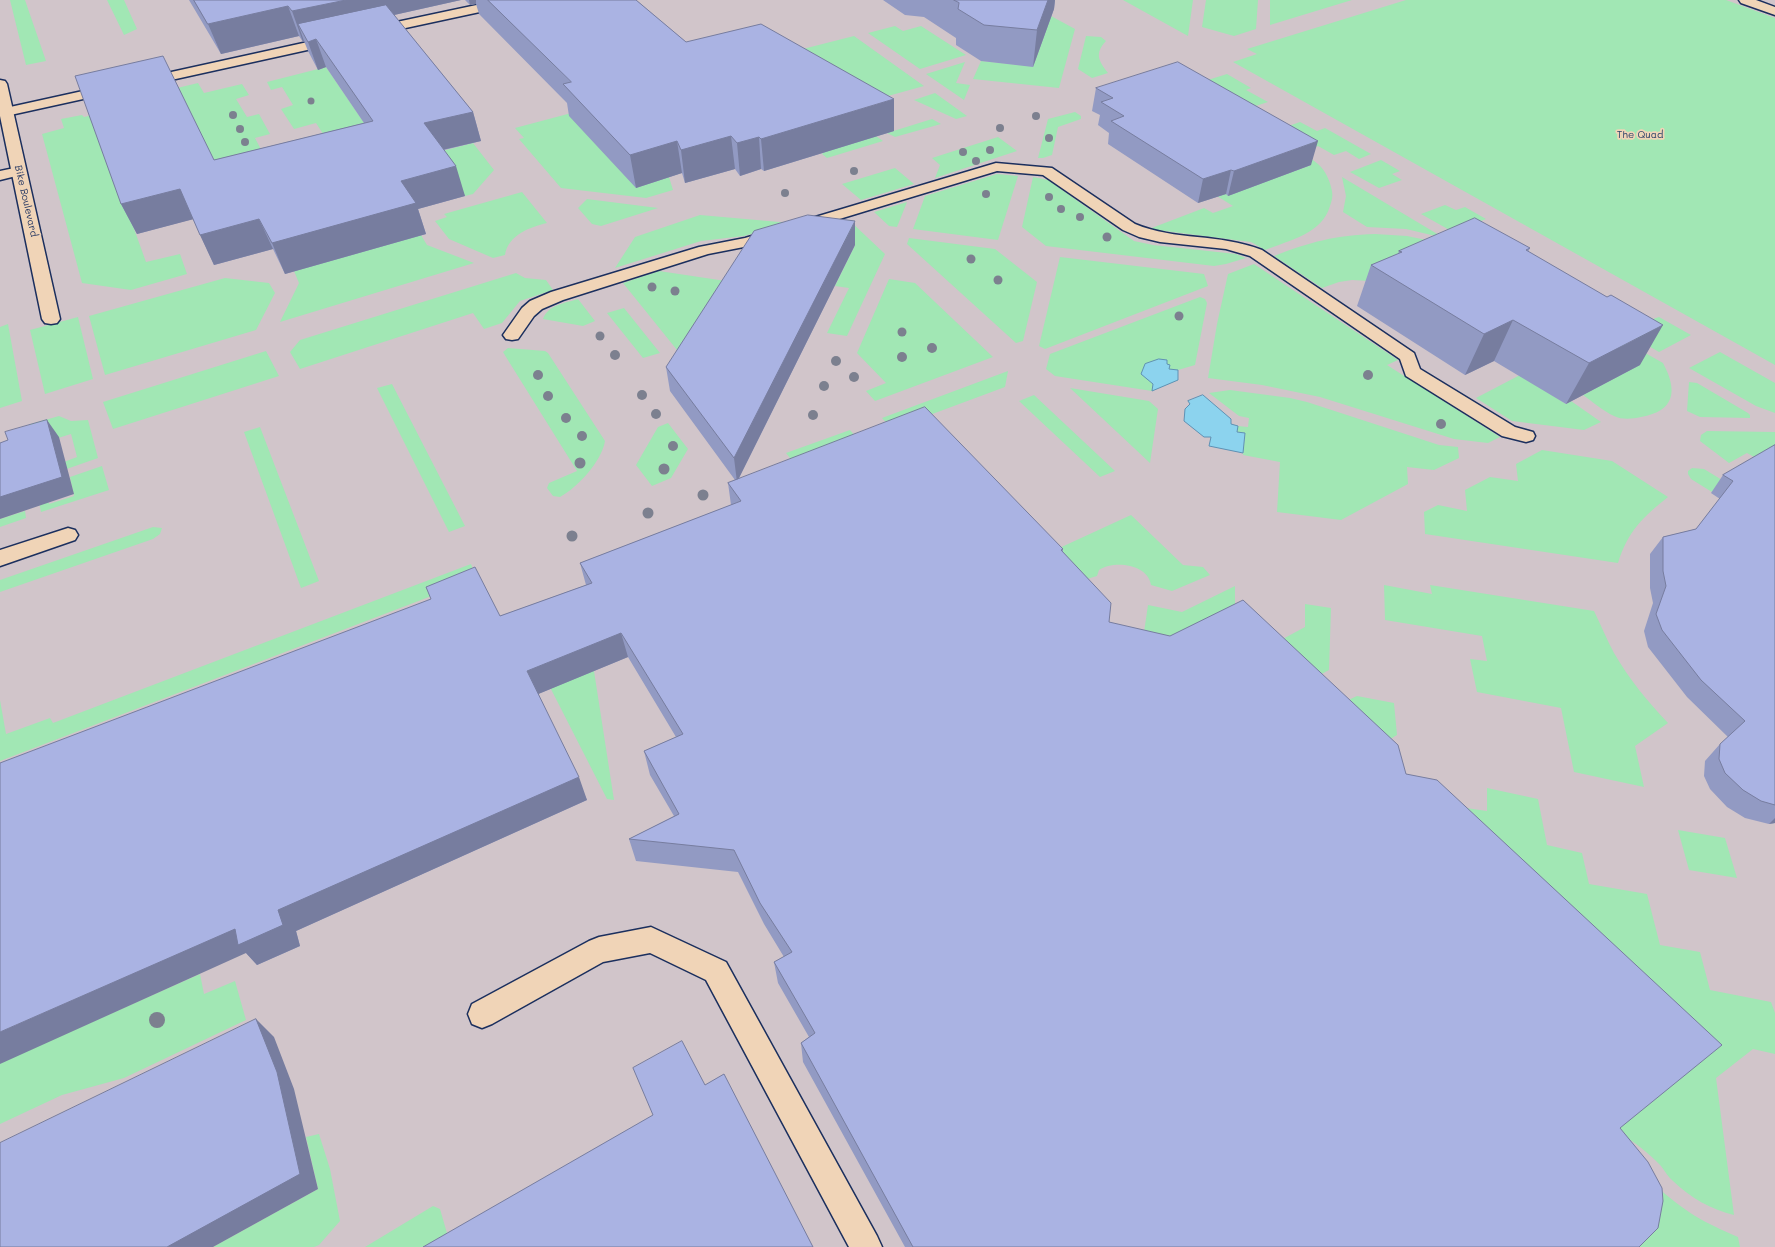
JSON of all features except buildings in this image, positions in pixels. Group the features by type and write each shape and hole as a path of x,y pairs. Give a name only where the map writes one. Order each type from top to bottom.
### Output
{"street":[{"path":"359,34 517,0"},
{"path":"1745,0 1775,11"},
{"path":"6,112 344,38"},
{"name":"Bike Boulevard","path":"0,84 51,319"},
{"path":"512,335 528,312 543,301 620,276 705,250 748,242 996,167 1047,171 1141,234 1162,238 1243,247 1256,253 1408,357 1412,372 1509,432 1526,436"},
{"path":"0,176 19,171"},
{"path":"0,558 68,534"},
{"path":"482,1014 599,950 651,940 716,971 866,1247"}],"shaded area":[{"path":"0,0 1775,0 1775,1247 0,1247"}],"green space":[{"path":"10,0 25,0 46,61 26,65"},
{"path":"107,0 124,0 137,29 124,35"},
{"path":"1123,0 1193,0 1188,36"},
{"path":"1206,0 1258,0 1256,29 1234,36 1202,27"},
{"path":"1270,0 1352,0 1270,25"},
{"name":"The Quad","path":"1406,0 1726,0 1775,18 1775,365 1233,62 1257,54 1247,49"},
{"path":"1051,16 1075,29 1059,88 973,79 981,61 1020,65 1035,61"},
{"path":"895,26 903,31 921,26 966,55 920,69 868,33"},
{"path":"854,36 924,86 852,106 791,52"},
{"path":"1086,36 1101,37 1106,41 1100,50 1099,57 1102,65 1108,73 1092,78 1078,69"},
{"path":"965,62 956,83 970,85 964,100 926,74"},
{"path":"326,67 375,139 329,143 316,123 294,129 281,109 293,105 282,87 271,90 267,82"},
{"path":"1227,74 1251,88 1246,90 1268,102 1243,110 1189,80 1211,79"},
{"path":"198,83 204,93 242,84 249,95 236,99 247,117 259,114 270,134 255,138 266,159 218,171 177,88"},
{"path":"935,93 967,116 956,119 914,100"},
{"path":"609,103 644,185 669,177 673,190 646,198 561,188 519,139 524,138 515,128"},
{"path":"1075,112 1081,116 1081,119 1058,127 1052,155 1038,158 1048,119"},
{"path":"82,115 84,117 93,115 146,262 180,254 187,274 131,290 82,283 42,134 64,128 61,119"},
{"path":"932,119 941,124 895,137 887,133"},
{"path":"1300,122 1317,131 1325,128 1371,154 1359,159 1346,151 1334,155 1318,146 1310,149 1277,130"},
{"path":"876,136 883,141 827,158 822,154 825,151"},
{"path":"998,137 1017,151 935,178 940,165 932,158"},
{"path":"1276,139 1314,160 1329,180 1332,200 1326,216 1313,230 1265,250 1251,242 1149,229 1204,208 1213,213 1233,206 1217,196 1225,193 1228,195 1311,165"},
{"path":"473,143 494,170 473,194 465,196 434,153"},
{"path":"1381,160 1400,171 1392,174 1402,180 1379,188 1350,172"},
{"path":"895,168 914,184 861,200 842,184"},
{"path":"997,174 1018,176 998,240 913,229 925,196"},
{"path":"1033,177 1048,180 1134,241 1153,245 1236,254 1246,258 1214,266 1046,246 1022,227"},
{"path":"1342,177 1444,238 1406,229 1367,227 1343,212 1346,196"},
{"path":"522,192 547,223 527,230 515,237 510,242 505,255 493,258 449,239 435,221 447,217 444,214"},
{"path":"587,199 658,208 601,226 592,224 578,208"},
{"path":"907,202 897,227 889,226 874,212"},
{"path":"1445,205 1456,210 1465,207 1486,219 1453,232 1421,214"},
{"path":"700,215 791,223 744,236 701,241 615,268 635,237"},
{"path":"849,220 885,254 847,336 827,333 849,288 835,286 855,245 816,230"},
{"path":"1375,234 1407,236 1431,241 1369,281 1352,280 1339,282 1322,288 1274,256 1323,240"},
{"path":"421,235 427,245 474,263 280,322 299,283 294,271"},
{"path":"909,238 995,249 1037,282 1023,341 1016,343 907,244"},
{"path":"1060,257 1204,274 1208,286 1045,349 1039,346"},
{"path":"1254,264 1398,360 1387,365 1500,437 1488,443 1454,439 1320,397 1262,385 1208,378 1217,324 1228,274"},
{"path":"659,271 739,283 695,353 677,350 623,283"},
{"path":"516,273 525,278 546,280 553,290 520,301 502,323 484,329 473,313 300,369 290,352 300,340"},
{"path":"225,278 269,283 275,293 256,330 105,375 89,316"},
{"path":"889,279 915,283 993,357 875,401 866,391 886,383 857,353"},
{"path":"1200,297 1205,299 1207,303 1195,365 1178,370 1178,380 1152,391 1055,376 1046,369 1050,354"},
{"path":"578,299 595,321 583,326 543,319 545,314 553,308 563,303"},
{"path":"624,308 660,353 643,358 607,313"},
{"path":"1578,315 1663,363 1671,382 1672,391 1667,405 1661,410 1652,414 1624,419 1610,414 1583,395 1639,365"},
{"path":"1596,316 1650,320 1659,317 1691,335 1659,352"},
{"path":"78,317 93,379 45,394 30,330"},
{"path":"8,324 22,401 0,408 0,327"},
{"path":"508,348 545,351 548,353 605,441 599,457 588,473 567,493 560,497 553,496 547,488 549,483 577,471 503,352"},
{"path":"266,351 279,376 113,429 103,402"},
{"path":"1720,352 1775,383 1775,413 1756,406 1689,368"},
{"path":"1008,371 1005,387 892,429 882,418"},
{"path":"1520,375 1566,404 1571,401 1601,422 1584,430 1512,421 1476,398"},
{"path":"1689,382 1697,383 1748,413 1750,418 1700,417 1687,411"},
{"path":"392,384 465,526 449,532 377,388"},
{"path":"1070,388 1149,401 1158,409 1150,463"},
{"path":"1230,390 1290,398 1307,402 1439,445 1458,447 1459,458 1434,470 1407,467 1408,484 1341,520 1277,512 1280,462 1243,455 1245,433 1237,432 1238,426 1248,427 1249,418 1239,416 1209,393"},
{"path":"1034,395 1115,471 1100,477 1019,401"},
{"path":"59,416 71,421 88,420 98,458 58,472 56,465 77,457 71,434 0,456 0,447 23,433 31,424"},
{"path":"668,423 688,449 671,478 652,486 636,465 658,427"},
{"path":"260,427 319,581 301,588 244,432"},
{"path":"850,430 866,449 802,473 786,453"},
{"path":"1707,431 1775,432 1775,455 1763,462 1747,453 1729,463 1700,441 1701,435"},
{"path":"1542,450 1612,461 1668,497 1651,511 1637,526 1627,542 1618,563 1425,534 1424,512 1438,505 1467,511 1465,490 1490,477 1518,481 1516,464"},
{"path":"102,466 109,490 41,512 39,502 48,499 49,504 74,496 70,477"},
{"path":"1692,468 1704,469 1727,483 1712,492 1691,479 1688,471"},
{"path":"25,511 26,518 0,527 0,519"},
{"path":"1131,515 1183,565 1203,567 1210,575 1172,591 1151,585 1149,578 1144,572 1130,566 1113,565 1105,567 1099,570 1097,576 1087,579 1042,556"},
{"path":"153,527 162,528 160,534 153,539 0,592 0,580"},
{"path":"471,564 476,579 0,761 0,700 6,734 50,718 53,723"},
{"path":"1384,585 1432,594 1430,585 1594,611 1614,653 1626,672 1668,723 1635,746 1644,787 1574,772 1561,708 1477,692 1470,659 1487,661 1482,636 1385,620"},
{"path":"1235,586 1235,625 1164,660 1143,639 1148,605 1182,612"},
{"path":"1305,604 1331,608 1329,670 1318,676 1279,641 1305,627"},
{"path":"529,646 594,671 614,800 607,799"},
{"path":"1357,696 1394,703 1397,735 1387,741 1346,701"},
{"path":"1487,788 1538,799 1547,845 1582,853 1589,884 1647,894 1660,945 1700,952 1710,990 1771,1002 1775,1013 1775,1054 1753,1049 1716,1078 1734,1215 1717,1210 1701,1202 1679,1187 1651,1156 1618,1132 1459,807 1487,811"},
{"path":"1678,830 1725,838 1737,878 1689,870"},
{"path":"200,974 204,994 235,981 246,1020 124,1078 62,1095 0,1124 0,1063"},
{"path":"319,1134 330,1169 340,1221 319,1245 314,1247 213,1247 318,1189 306,1137"},
{"path":"1656,1186 1685,1210 1738,1237 1740,1247 1628,1247"},
{"path":"433,1206 440,1209 451,1247 365,1247"}],"water":[{"path":"1159,359 1167,360 1167,364 1170,365 1169,369 1178,370 1178,380 1152,391 1153,384 1141,374 1145,364"},
{"path":"1203,395 1231,419 1231,424 1238,426 1237,432 1245,433 1243,453 1209,446 1211,437 1204,437 1184,421 1185,409 1190,404 1188,401"}]}
